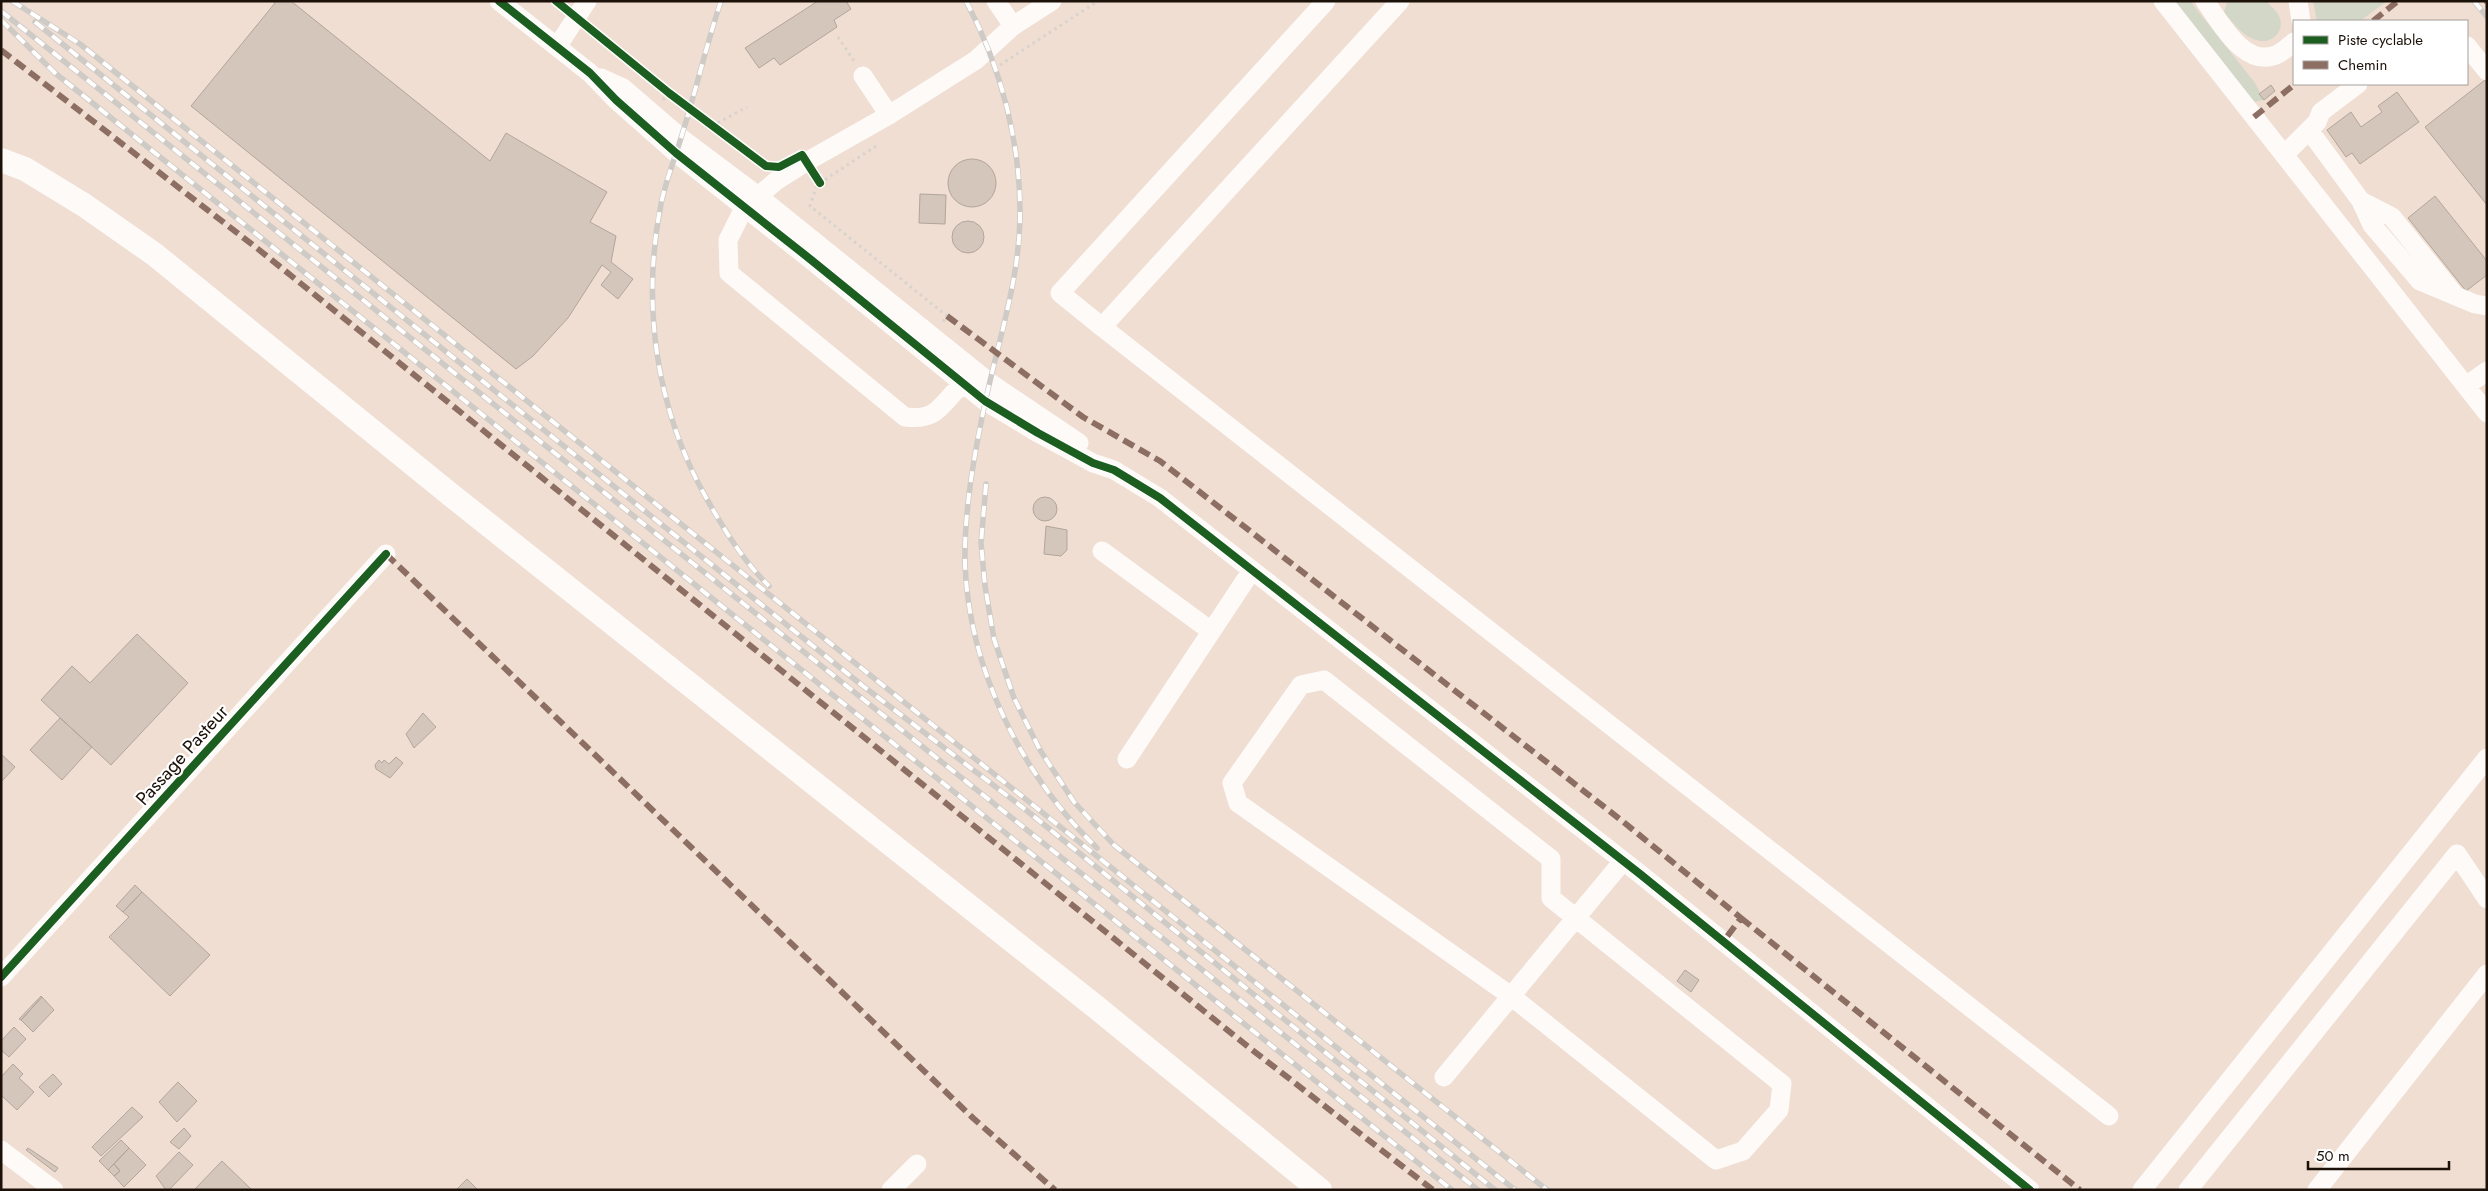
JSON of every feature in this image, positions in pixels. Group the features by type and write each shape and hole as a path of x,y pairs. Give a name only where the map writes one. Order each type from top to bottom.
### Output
{"main road":[{"path":"1,160 25,169 84,205 154,254 451,495 1096,1006 1320,1190"}],"street":[{"path":"499,1 590,73 644,125 751,202 990,383 1097,454 1114,470 1160,498 1623,861 2030,1190"},
{"path":"557,47 587,1"},
{"path":"996,1 1013,26"},
{"path":"964,383 952,394 936,414 916,418 905,417 729,273 728,240 751,202 806,162 889,115 976,60 1013,26 1052,1"},
{"path":"1326,1 1060,293 2108,1116"},
{"path":"1102,327 1400,1"},
{"path":"2163,1 2487,413"},
{"path":"2205,1 2240,49 2259,57 2278,54 2293,43"},
{"path":"2298,1 2301,20"},
{"path":"2468,47 2487,71"},
{"path":"863,76 889,115"},
{"path":"2284,155 2317,122 2322,112 2357,85"},
{"path":"2309,130 2361,201 2372,225 2420,281 2475,304 2487,306"},
{"path":"751,202 810,259 985,401 1093,463 1114,470"},
{"path":"2466,386 2487,372"},
{"path":"1102,551 1211,631"},
{"name":"Passage Pasteur","path":"1,977 386,554"},
{"path":"1128,759 1252,570"},
{"path":"1324,680 1551,859 1551,898 1575,919 1782,1084 1779,1110 1744,1151 1716,1160 1511,996 1238,802 1232,783 1301,685 1324,680"},
{"path":"2142,1190 2487,758"},
{"path":"2188,1190 2457,854 2487,899"},
{"path":"1444,1077 1623,861"},
{"path":"2317,1190 2487,974"},
{"path":"1,1150 54,1190"},
{"path":"891,1190 917,1164"}],"path":[{"path":"995,68 1098,1"},
{"path":"838,37 863,76"},
{"path":"712,126 748,107"},
{"path":"878,145 817,185 810,206 947,316"}],"green space":[{"path":"2175,1 2190,1 2255,83 2264,100 2254,102"},
{"path":"2227,1 2267,1 2279,16 2281,22 2279,32 2267,41 2256,40 2247,36 2224,13"},
{"path":"2313,1 2387,1 2361,20 2317,20"}],"building":[{"path":"272,1 291,1 490,161 506,133 607,192 590,222 616,236 611,262 633,279 618,299 601,285 611,272 602,265 568,318 533,356 516,369 191,106 275,3"},
{"path":"818,1 846,1 851,9 834,20 837,27 780,65 774,58 759,68 745,48"},
{"path":"2485,80 2487,83 2487,205 2425,127"},
{"path":"2271,85 2275,91 2264,100 2259,94"},
{"path":"2397,92 2419,122 2360,164 2352,153 2346,157 2327,130 2351,112 2361,127 2382,112 2378,106"},
{"path":"967,159 977,159 989,166 996,178 996,188 989,200 977,207 967,207 959,203 952,196 948,188 948,178 952,170 959,163"},
{"path":"920,194 946,195 945,224 919,223"},
{"path":"2435,196 2487,261 2487,275 2466,291 2408,218"},
{"path":"968,221 974,222 979,226 983,231 983,243 979,248 974,252 968,253 962,252 957,248 953,243 952,237 953,231 957,226 962,222"},
{"path":"1045,497 1054,500 1057,509 1054,518 1045,521 1036,518 1033,509 1036,500"},
{"path":"1046,526 1067,530 1067,550 1061,556 1044,554"},
{"path":"137,634 188,683 111,765 41,700 72,666 90,683"},
{"path":"423,713 436,727 414,748 406,734"},
{"path":"60,718 92,747 62,780 30,750"},
{"path":"1,754 15,767 1,782"},
{"path":"396,757 403,763 390,778 376,769 375,765 379,760 382,763 384,760 389,764"},
{"path":"135,885 142,892 123,912 116,906"},
{"path":"142,892 210,955 170,996 109,937 129,917 123,912"},
{"path":"1685,970 1699,980 1691,992 1677,981"},
{"path":"41,996 21,1020 19,1019"},
{"path":"42,997 54,1010 33,1032 21,1020"},
{"path":"14,1027 26,1039 9,1057 1,1050 1,1041"},
{"path":"13,1064 23,1074 19,1078 34,1092 17,1110 1,1095 1,1077"},
{"path":"53,1074 62,1084 49,1097 39,1087"},
{"path":"178,1082 197,1101 177,1122 159,1102"},
{"path":"132,1107 143,1117 101,1156 92,1147"},
{"path":"184,1128 191,1136 179,1149 170,1142"},
{"path":"121,1140 129,1148 108,1170 99,1161"},
{"path":"28,1148 58,1168 55,1172 26,1150"},
{"path":"129,1148 146,1165 124,1187 114,1176 120,1171 114,1164"},
{"path":"179,1152 193,1165 169,1190 166,1190 156,1176"},
{"path":"222,1161 252,1190 194,1190"},
{"path":"114,1164 120,1171 114,1176 108,1170"},
{"path":"467,1179 478,1190 456,1190"}],"railway":[{"path":"12,1 80,44 1515,1190"},
{"path":"721,1 661,204 655,242 653,319 657,357 665,394 676,431 690,467 728,535 751,567 769,586"},
{"path":"966,1 999,79 1013,134 1017,162 1020,218 1019,242 1012,288 985,403 971,483 965,544 969,603 977,643 989,681 1004,718 1023,754 1045,788 1097,848"},
{"path":"2474,1 2487,17"},
{"path":"1,11 1478,1190"},
{"path":"1,20 55,73 1452,1190"},
{"path":"35,22 863,686 1026,810 1495,1190"},
{"path":"986,484 981,543 985,586 994,639 1014,698 1040,750 1074,802 1114,845 1547,1190"}],"marked path":[{"path":"2374,20 2398,1"},
{"path":"1,50 258,249 1251,1049 1433,1190"},
{"path":"2254,117 2294,85"},
{"path":"947,316 1083,417 1160,461 1621,820 1741,918 1723,942"},
{"path":"386,554 973,1118 1055,1190"},
{"path":"1741,918 2080,1190"}],"cycle path":[{"path":"499,1 590,73 616,100 676,153 985,401 1038,433 1093,463 1114,470 1160,498 1640,874 2030,1190"},
{"path":"556,1 669,93 766,166 779,167 802,155 820,183"},
{"path":"1,977 386,554"}]}
